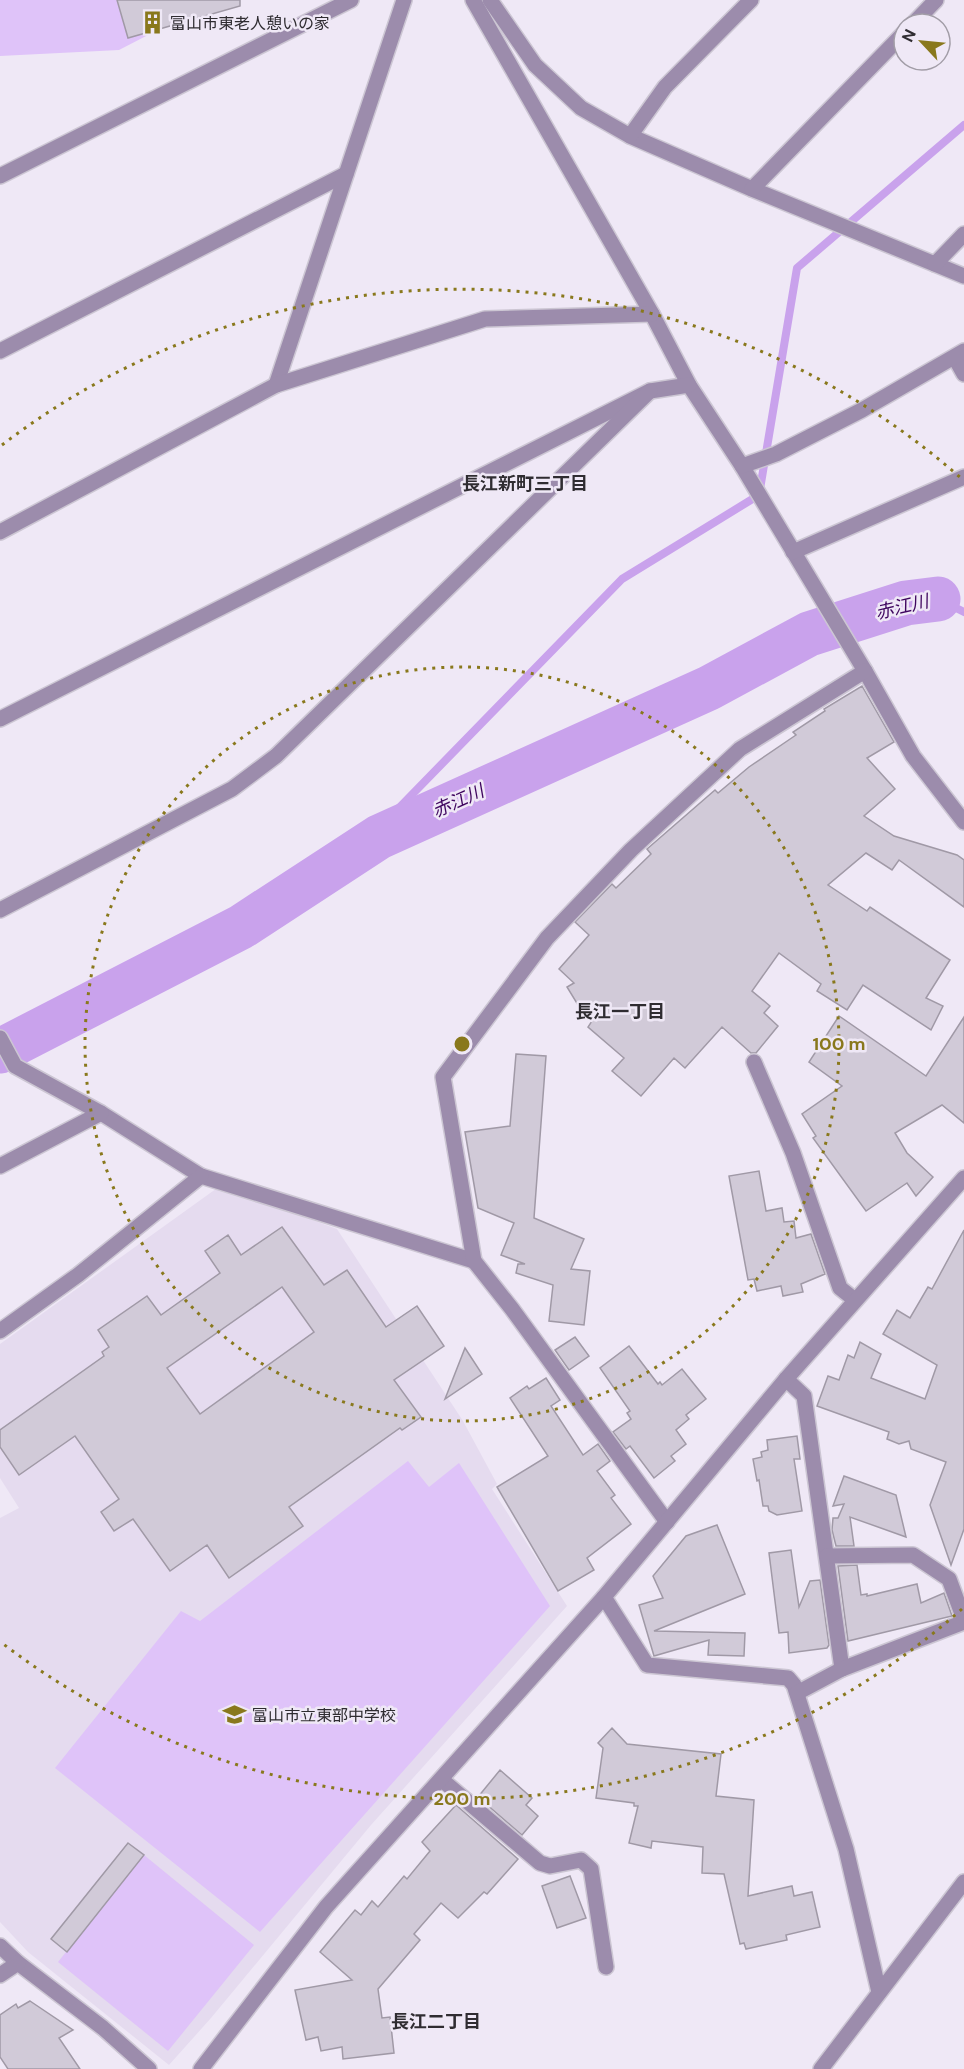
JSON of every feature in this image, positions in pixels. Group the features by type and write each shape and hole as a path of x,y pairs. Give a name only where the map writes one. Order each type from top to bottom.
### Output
{"street":[{"path":"0,176 351,0"},
{"path":"276,385 404,0"},
{"path":"473,0 652,314 689,385 742,466 865,671 913,756 964,822"},
{"path":"490,0 535,66 581,108 630,136 964,276"},
{"path":"630,136 665,87 751,0"},
{"path":"924,12 936,0"},
{"path":"752,189 892,45"},
{"path":"0,351 346,174"},
{"path":"935,264 964,234"},
{"path":"0,532 276,385 485,319 652,314"},
{"path":"742,466 776,454 862,410 959,354 964,374"},
{"path":"0,719 650,391 689,385"},
{"path":"0,910 232,789 276,756 650,391"},
{"path":"793,552 964,477"},
{"path":"667,1522 512,1309 474,1261 443,1077 547,938 631,850 740,748 865,671"},
{"path":"0,1038 15,1066 101,1113 201,1176 474,1261"},
{"path":"753,1062 793,1153 840,1288 855,1300"},
{"path":"0,1166 101,1113"},
{"path":"0,1331 78,1275 201,1176"},
{"path":"201,2069 326,1907 604,1597 786,1379 964,1178"},
{"path":"786,1379 804,1396 842,1669"},
{"path":"797,1693 842,1669 964,1621 949,1579 912,1555 827,1556"},
{"path":"604,1597 647,1665 788,1678 794,1685 846,1849 879,1992"},
{"path":"442,1780 540,1863 550,1866 581,1860 591,1869 606,1967"},
{"path":"821,2069 964,1882"},
{"path":"0,1946 18,1963 103,2028 149,2069"},
{"path":"0,1975 18,1963"}],"shaded area":[{"path":"0,0 216,0 119,50 0,56"},
{"name":"富山市立東部中学校","path":"220,1186 337,1229 463,1421 497,1484 492,1489 567,1606 371,1825 211,2018 169,2065 28,1952 0,1922 0,1518 19,1508 0,1478 0,1344"},
{"path":"408,1461 429,1487 459,1463 550,1606 260,1932 55,1768 181,1611 200,1621"},
{"path":"144,1855 254,1945 168,2051 58,1962"}],"building":[{"name":"富山市東老人憩いの家","path":"117,0 240,0 240,6 128,38"},
{"path":"862,686 894,742 867,758 895,789 864,816 894,836 957,855 964,860 964,907 899,860 892,870 866,853 828,885 867,911 870,907 950,960 926,998 943,1006 931,1030 863,985 847,1010 817,991 821,984 779,953 752,991 770,1006 764,1013 778,1026 756,1053 751,1053 722,1027 685,1068 674,1058 641,1096 612,1071 624,1058 588,1027 594,1018 578,1005 567,987 574,983 559,969 589,935 575,922 612,884 616,888 651,854 647,849 715,790 718,793 749,767 796,735 793,732 825,711 824,709"},
{"path":"839,1016 926,1076 964,1017 964,1123 942,1105 895,1133 907,1153 933,1177 916,1196 907,1183 866,1211 813,1138 816,1136 802,1114 842,1086 809,1062"},
{"path":"516,1054 546,1056 534,1218 584,1239 571,1269 590,1271 584,1325 549,1321 553,1285 516,1273 518,1264 525,1264 501,1255 514,1223 478,1208 465,1132 510,1126"},
{"path":"759,1171 766,1211 782,1208 784,1222 794,1221 796,1238 811,1234 825,1274 801,1284 803,1292 783,1296 781,1286 757,1291 754,1279 748,1280 729,1176"},
{"path":"282,1227 324,1285 347,1270 386,1327 417,1306 444,1346 394,1380 421,1417 402,1430 400,1428 289,1507 303,1526 229,1578 207,1545 170,1571 133,1519 114,1531 101,1512 119,1499 75,1436 19,1475 0,1447 0,1430 104,1356 102,1352 109,1347 98,1330 147,1296 161,1315 220,1273 205,1251 228,1235 241,1255","holes":["282,1287 314,1332 200,1414 167,1368"]},
{"path":"964,1230 964,1529 951,1565 930,1505 946,1462 911,1449 909,1441 899,1444 887,1439 889,1432 817,1406 828,1376 839,1380 848,1355 854,1358 860,1342 881,1354 871,1378 925,1399 937,1365 883,1334 897,1310 910,1318 928,1287 932,1289"},
{"path":"575,1337 589,1356 569,1370 555,1350"},
{"path":"629,1346 658,1384 660,1382 662,1385 682,1369 706,1399 686,1415 689,1419 676,1430 686,1444 671,1456 675,1461 654,1478 630,1446 626,1449 613,1432 631,1419 627,1413 630,1411 600,1368"},
{"path":"465,1348 482,1374 445,1399"},
{"path":"546,1378 560,1400 551,1406 583,1455 598,1444 610,1461 597,1471 615,1495 611,1498 631,1524 587,1558 594,1570 558,1591 497,1487 548,1456 510,1398 527,1386 529,1389"},
{"path":"797,1436 800,1459 794,1459 802,1511 777,1515 769,1511 768,1506 763,1506 753,1459 762,1457 761,1452 768,1450 767,1440"},
{"path":"844,1476 896,1495 906,1537 850,1517 854,1546 836,1546 832,1530 833,1518 838,1518 844,1504 833,1506"},
{"path":"717,1525 745,1594 654,1631 745,1633 744,1656 708,1655 709,1640 654,1656 639,1605 663,1598 653,1576 686,1536"},
{"path":"791,1550 799,1607 810,1581 820,1580 829,1645 827,1648 789,1653 788,1632 779,1633 769,1553"},
{"path":"857,1565 861,1595 867,1594 867,1596 917,1584 921,1603 944,1593 952,1616 848,1641 838,1566"},
{"path":"612,1728 627,1744 721,1754 716,1796 754,1800 748,1896 792,1886 794,1896 812,1892 820,1927 786,1935 787,1940 746,1949 744,1943 740,1944 724,1874 702,1873 703,1847 652,1841 651,1848 629,1843 638,1806 634,1806 634,1803 596,1798 603,1748 598,1743"},
{"path":"500,1770 532,1798 526,1805 538,1816 522,1835 478,1797"},
{"path":"456,1805 518,1859 487,1894 484,1892 458,1918 441,1903 414,1934 420,1940 378,1989 382,2018 390,2017 394,2053 343,2059 342,2047 321,2051 318,2037 306,2040 295,1990 352,1980 320,1952 355,1910 361,1915 372,1901 378,1907 404,1876 407,1879 430,1851 422,1842"},
{"path":"128,1843 144,1855 67,1952 51,1939"},
{"path":"570,1876 586,1918 557,1928 542,1886"},
{"path":"30,2001 73,2030 59,2038 80,2069 8,2069 0,2057 0,2015 16,2004 18,2008"}],"waterway":[{"path":"379,837 395,812 622,579 759,495 797,268 964,125"},
{"path":"938,599 964,612"},
{"name":"赤江川","path":"0,1051 241,927 379,837 709,688 809,634 906,603 938,599"}],"place":[{"name":"富山市東老人憩いの家","path":"152,23"},
{"name":"富山市立東部中学校","path":"234,1715"}],"district":[{"name":"長江新町三丁目","path":"525,484"},
{"name":"長江一丁目","path":"620,1012"},
{"name":"長江二丁目","path":"436,2022"}]}
